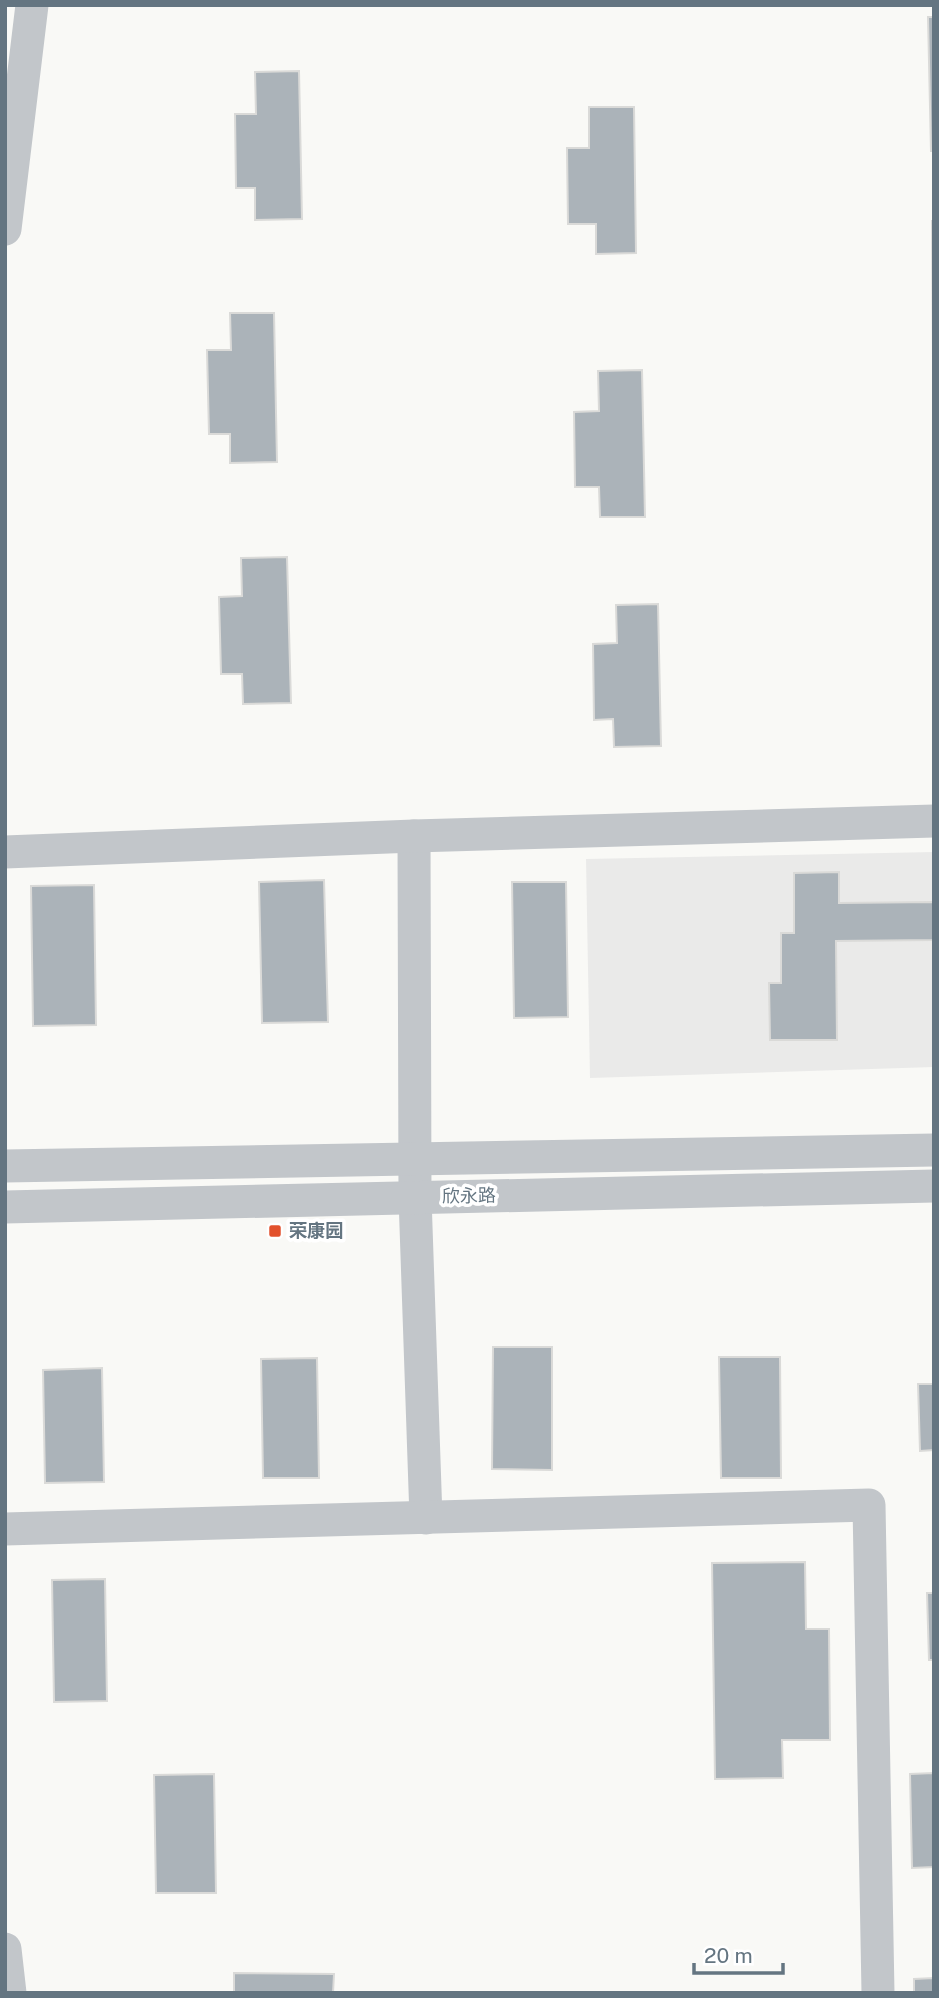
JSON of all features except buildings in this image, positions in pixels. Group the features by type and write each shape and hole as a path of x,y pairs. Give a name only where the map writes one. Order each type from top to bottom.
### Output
{"street":[{"path":"5,229 32,5"},
{"path":"5,852 414,836 934,821"},
{"path":"414,836 415,1197 426,1518"},
{"name":"欣永路","path":"5,1166 934,1150"},
{"name":"欣永路","path":"5,1207 934,1186"},
{"path":"5,1529 869,1505 878,1993"},
{"path":"5,1949 10,1993"}],"shaded area":[{"path":"934,852 934,1067 590,1078 586,859"}],"place":[{"name":"荣康园","path":"275,1231"}]}
